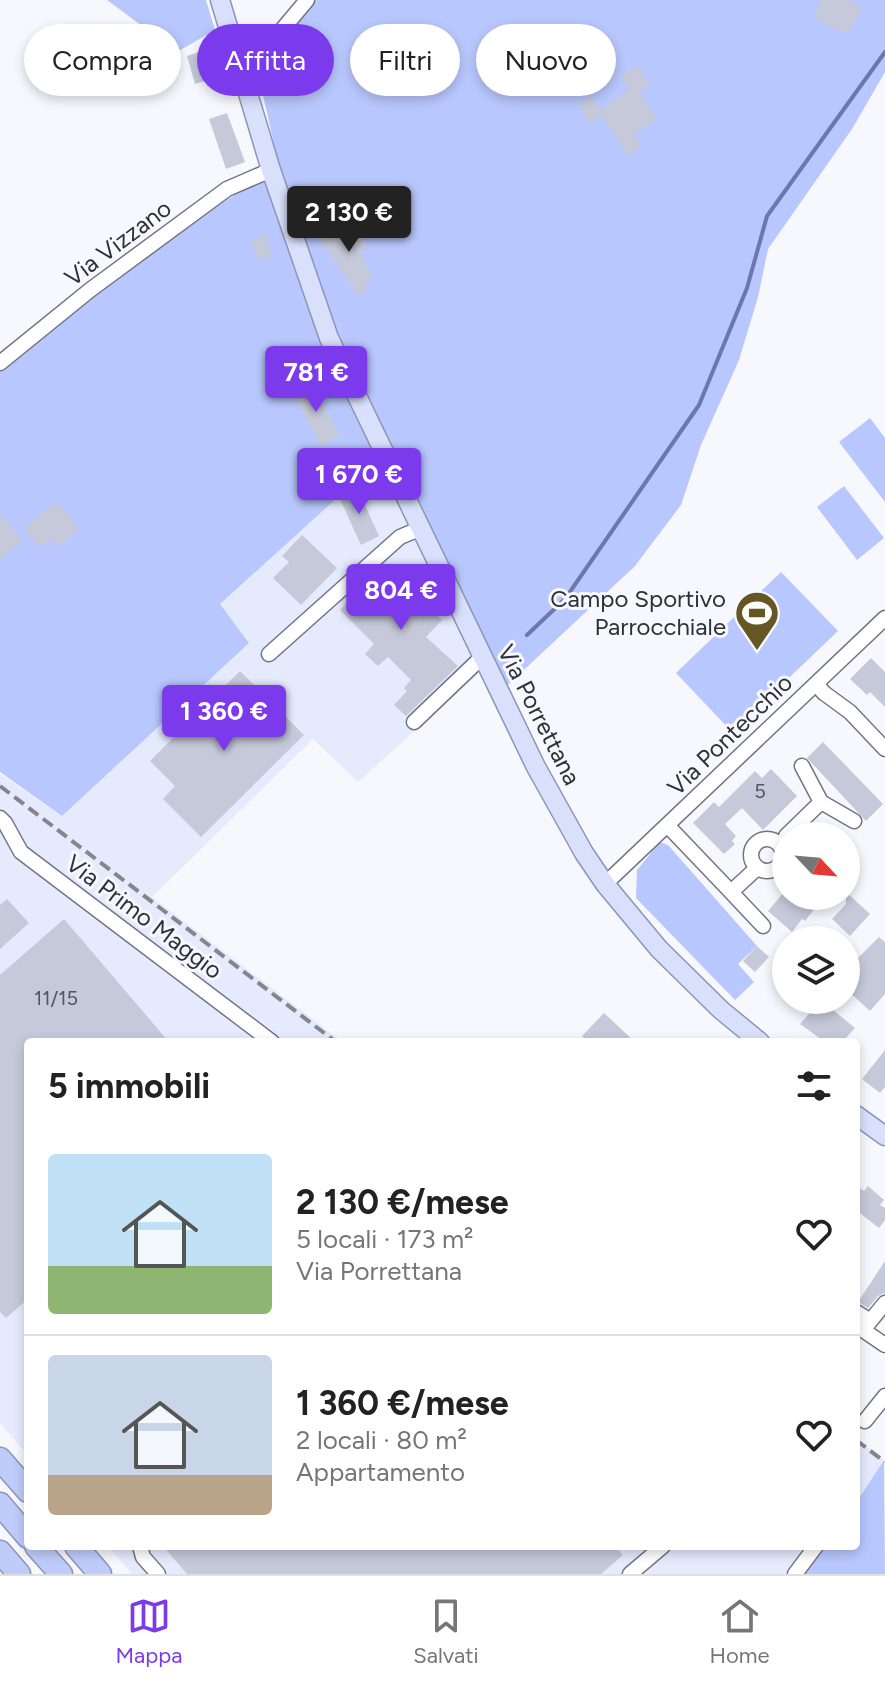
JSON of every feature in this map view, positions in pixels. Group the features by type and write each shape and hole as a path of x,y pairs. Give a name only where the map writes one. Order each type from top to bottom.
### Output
{"highway":[{"path":"0,1459 24,1486"},
{"path":"0,1504 24,1532"},
{"path":"40,1550 61,1574"},
{"path":"79,1550 100,1574"},
{"path":"0,1552 19,1574"}],"main road":[{"name":"Via Porrettana","path":"220,0 228,24"},
{"name":"Via Porrettana","path":"250,96 271,170 329,338 536,767 605,884 659,949 721,1010 755,1038"},
{"path":"860,1118 885,1136"}],"street":[{"path":"287,24 307,0"},
{"name":"Via Vizzano","path":"0,363 90,290 227,189 271,170"},
{"path":"269,654 400,537 419,529"},
{"name":"Via Pontecchio","path":"605,884 885,618"},
{"path":"414,722 482,657"},
{"path":"816,684 850,712 885,749"},
{"path":"802,766 821,802 854,821"},
{"path":"800,822 821,802"},
{"name":"Via Primo Maggio","path":"0,818 21,852 267,1038"},
{"path":"667,825 763,926"},
{"path":"731,892 757,868 751,855 758,842 772,840"},
{"path":"885,1303 864,1331 885,1345"},
{"path":"865,1421 885,1396"},
{"path":"141,1550 143,1557 158,1574"},
{"path":"630,1574 658,1550"},
{"path":"795,1574 813,1550"}],"shaded area":[{"path":"107,0 206,0 213,24 197,24 197,40 181,50 181,24 139,24"},
{"path":"309,0 885,0 885,72 852,129 768,249 758,297 739,360 701,445 681,505 635,566 496,696 480,672 381,458 220,604 249,643 62,816 0,772 0,370 53,327 222,203 280,171 263,96 334,96 334,24 289,24"},
{"path":"870,418 885,438 885,502 839,442"},
{"path":"381,457 480,672 358,782 313,739 152,897 338,1038 24,1038 24,1450 0,1423 0,774 62,816 249,642 219,604"},
{"path":"844,486 884,538 857,560 817,507"},
{"name":"Campo Sportivo Parrocchiale","path":"781,572 838,631 732,732 676,673"},
{"path":"660,842 668,845 757,946 738,964 754,982 735,1000 636,898 637,870"},
{"path":"860,1441 884,1460 860,1497"},
{"path":"884,1460 885,1574 799,1574 820,1550 860,1550 860,1497"},
{"path":"111,1550 820,1550 799,1574 132,1574"}],"building":[{"path":"821,0 849,0 862,7 848,35 813,17"},
{"path":"197,53 197,83 195,84 187,56"},
{"path":"637,65 650,85 639,93 657,119 634,135 641,146 628,155 601,115 589,123 579,104 591,96 600,110 630,90 621,76"},
{"path":"227,113 245,162 226,169 209,119"},
{"path":"352,215 367,247 360,252 365,259 363,261 373,276 365,282 369,288 359,296 319,239 343,227 341,220"},
{"path":"266,235 272,256 258,260 251,239"},
{"path":"310,380 340,435 321,446 294,396 299,393 296,388"},
{"path":"357,488 379,536 361,545 339,497"},
{"path":"57,501 79,529 57,547 50,538 40,547 24,528"},
{"path":"0,514 22,540 0,560"},
{"path":"302,535 337,568 301,605 273,578 289,562 282,556"},
{"path":"385,564 405,584 416,574 430,595 424,602 442,620 426,637 458,666 406,716 394,705 407,691 404,688 411,680 388,657 378,666 365,654 374,644 340,610"},
{"path":"871,658 885,672 885,707 850,679"},
{"path":"240,671 304,735 201,837 163,799 175,786 150,761"},
{"path":"823,742 883,804 866,821 807,758"},
{"path":"771,769 797,796 763,830 742,808 725,824 736,836 732,841 735,844 724,854 693,823 714,802 719,807 755,771 762,778"},
{"path":"7,899 29,923 0,949 0,905"},
{"path":"860,905 870,914 859,926 839,926 832,919 840,910 860,910"},
{"path":"772,906 772,910 814,910 797,926 785,926 768,911"},
{"path":"64,919 166,1038 24,1038 24,1302 6,1318 0,1312 0,975"},
{"path":"879,937 885,942 885,994 870,1011 860,1002 860,956"},
{"path":"757,946 769,957 755,972 743,961"},
{"path":"604,1013 631,1038 584,1038 582,1036"},
{"path":"809,1014 838,1014 855,1028 846,1038 819,1038 800,1024"},
{"path":"885,1050 885,1087 880,1093 862,1079"},
{"path":"868,1186 884,1200 880,1205 885,1208 885,1220 879,1228 860,1213 860,1188 864,1191"},
{"path":"885,1261 885,1293 868,1308 860,1303"},
{"path":"166,1550 619,1550 623,1555 601,1574 187,1574"}],"waterway":[{"path":"527,635 565,599 699,405 747,288 767,216 885,52"}],"railway":[{"path":"0,786 331,1038"},
{"path":"860,1443 885,1462"}],"place":[{"name":"Campo Sportivo Parrocchiale","path":"757,652"}]}
